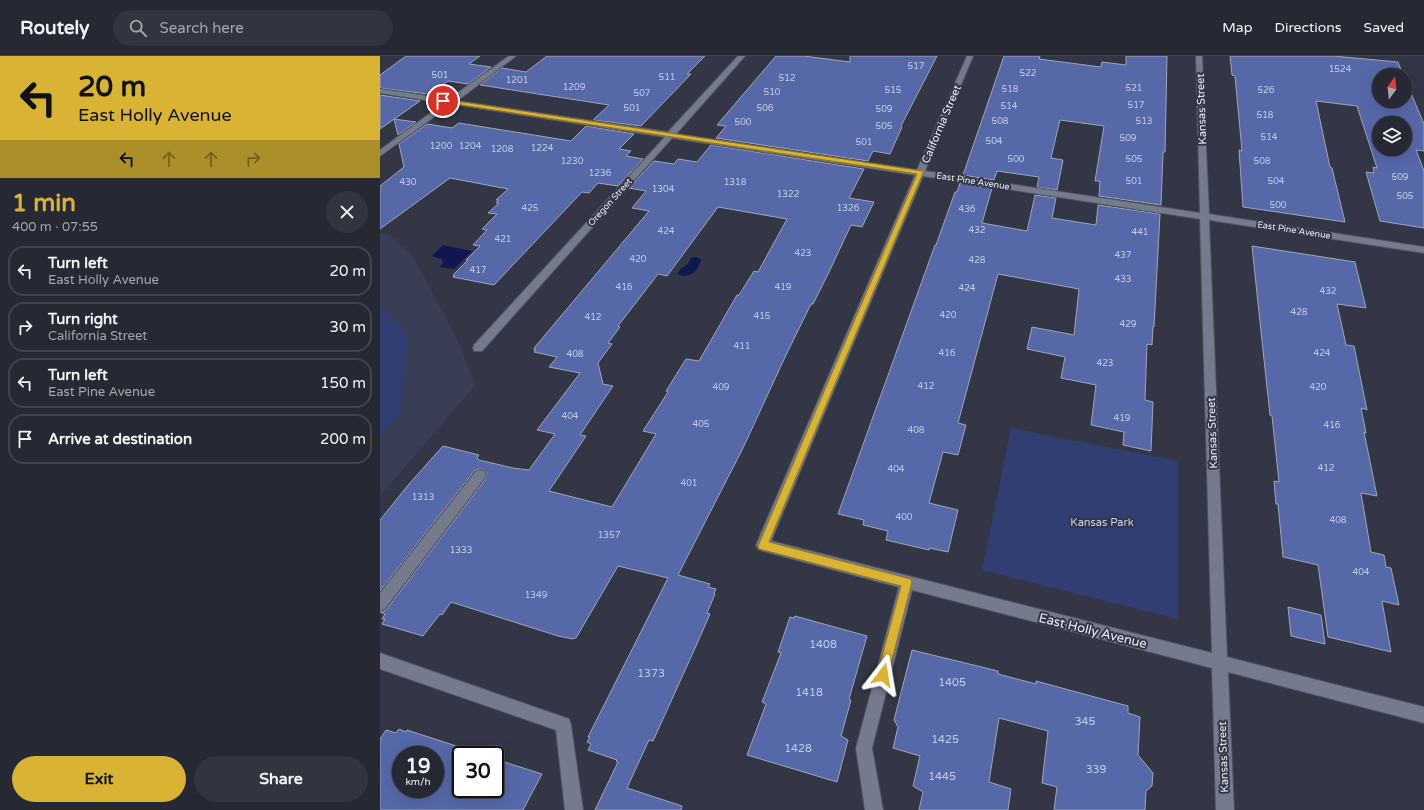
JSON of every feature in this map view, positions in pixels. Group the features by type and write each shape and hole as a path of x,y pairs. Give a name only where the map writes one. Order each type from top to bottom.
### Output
{"street":[{"path":"380,154 513,56"},
{"name":"Oregon Street","path":"478,348 742,56"},
{"name":"California Street","path":"763,546 970,56"},
{"name":"Kansas Street","path":"1199,56 1225,810"},
{"name":"East Pine Avenue","path":"380,91 1424,250"},
{"path":"380,604 480,474"},
{"name":"East Holly Avenue","path":"763,546 1424,715"},
{"path":"874,810 864,748 907,582"},
{"path":"380,661 563,725 574,810"}],"shaded area":[{"path":"380,232 390,235 414,258 458,341 475,386 380,496"},
{"path":"443,245 472,251 454,269 440,267 443,263 442,259 432,256"},
{"path":"696,257 701,259 698,267 693,273 686,276 678,274 680,269 688,264 691,258"}],"green space":[{"path":"380,305 409,334 400,415 380,436"},
{"name":"Kansas Park","path":"1011,428 1178,461 1178,619 982,570"}],"building":[{"path":"406,56 480,56 469,64 491,67 468,84 448,81 428,94 380,88 380,75"},
{"path":"547,56 705,56 687,74 691,74 641,126 593,120 609,105 480,85 502,68 526,72"},
{"path":"776,56 804,56 850,62 850,56 937,56 901,126 902,127 890,154 873,151 868,161 716,138 726,126 717,125"},
{"path":"1004,56 1040,56 1039,59 1101,67 1102,62 1126,65 1126,56 1167,56 1165,152 1163,152 1161,205 1099,196 1100,181 1095,181 1104,126 1060,120 1051,158 1063,160 1057,190 1037,187 1039,177 997,171 994,180 963,175"},
{"path":"1230,56 1333,56 1398,62 1400,68 1372,68 1372,108 1412,108 1412,96 1424,124 1424,151 1416,150 1424,171 1424,228 1380,221 1366,172 1374,173 1373,167 1377,168 1373,156 1412,156 1412,116 1372,116 1372,152 1357,106 1316,101 1330,167 1332,168 1345,222 1243,207 1239,150 1242,151 1235,76 1232,75"},
{"path":"380,95 420,101 380,129"},
{"path":"394,119 416,122 398,135"},
{"path":"459,123 571,141 586,126 634,134 619,149 631,151 626,156 643,159 618,186 598,183 589,193 582,192 494,285 453,277 455,276 453,275 468,260 466,260 480,246 473,245 487,230 482,229 497,214 488,213 499,203 496,203 499,200 496,200 508,189 450,178 380,229 380,186 404,167 399,144 427,124 452,128"},
{"path":"711,145 864,169 849,198 874,202 862,227 851,225 813,304 811,304 786,355 743,448 678,575 710,584 708,587 716,589 715,594 707,613 710,614 653,741 649,740 627,788 682,806 681,810 595,810 618,762 616,761 617,760 588,750 591,744 587,742 590,737 588,737 668,578 618,566 576,638 573,639 558,636 451,602 442,615 440,614 423,636 382,624 385,619 382,619 385,614 380,612 386,610 485,480 487,474 484,470 475,470 380,591 380,520 409,484 443,446 479,455 477,458 479,460 529,470 555,434 537,430 580,373 549,367 557,357 534,352 536,350 534,350 535,347 649,211 632,208 646,191 629,188 654,161 674,164 678,159 697,162","holes":["718,207 787,219 758,272 754,271 739,295 737,295 699,361 686,359 666,391 668,392 643,431 656,434 612,507 549,491 586,436 580,435 613,386 603,384 598,363 612,344 608,343 620,327 618,326 658,274 667,276"]},
{"path":"960,183 992,188 982,223 1027,231 1035,195 1056,198 1052,218 1096,225 1098,205 1160,214 1154,327 1153,326 1152,345 1147,344 1145,400 1153,402 1151,451 1123,445 1124,432 1091,425 1096,385 1061,378 1065,357 1027,349 1032,327 1074,335 1079,289 998,274 958,423 966,425 958,455 943,452 929,503 958,510 948,552 929,548 929,550 886,540 888,531 863,525 864,520 838,514 935,245 955,192 957,192"},
{"path":"1252,246 1355,262 1366,308 1337,304 1346,345 1354,346 1367,410 1361,408 1366,433 1364,432 1377,496 1361,493 1371,552 1384,555 1386,567 1391,568 1399,605 1382,601 1391,652 1328,637 1318,565 1283,557 1278,504 1276,504 1274,481 1279,482 1272,416 1270,415"},
{"path":"1288,607 1321,615 1325,644 1291,636"},
{"path":"795,616 867,636 849,699 851,700 841,736 848,740 837,782 747,755 766,704 762,702 781,653 778,652 790,617 794,618"},
{"path":"912,650 998,671 998,674 1036,684 1036,681 1128,706 1128,713 1140,717 1138,755 1153,773 1152,786 1146,791 1145,810 1054,810 1057,787 1042,783 1048,731 999,718 989,782 1011,789 1008,810 919,810 923,792 913,786 920,756 893,748 898,727 894,720"},
{"path":"399,729 406,732 407,730 456,746 452,746 452,798 504,798 504,762 542,774 523,810 380,810 380,739 386,730 396,733"}],"route":[{"path":"443,101 920,173 763,546 907,582 883,675"}]}
